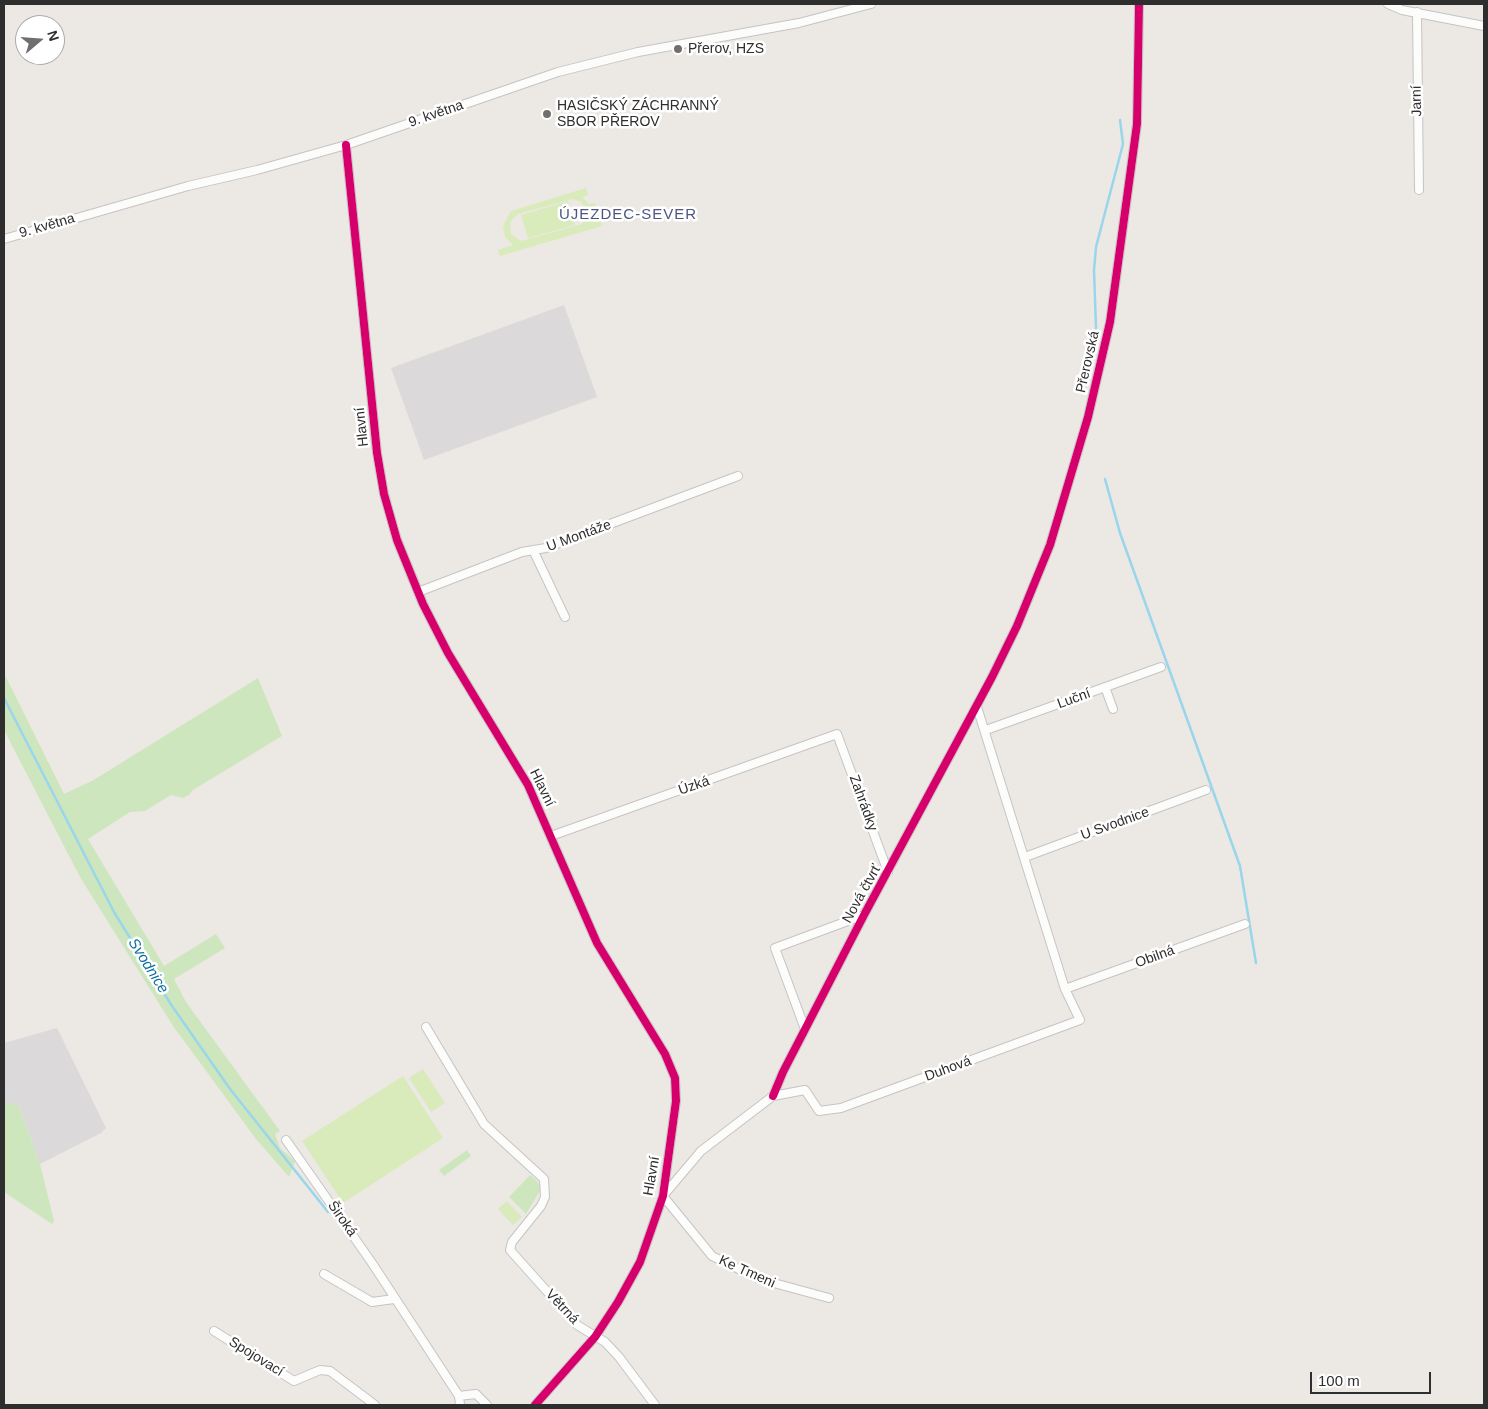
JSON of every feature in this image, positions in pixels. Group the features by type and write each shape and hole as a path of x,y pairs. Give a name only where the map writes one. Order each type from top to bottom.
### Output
{"street":[{"name":"9. května","path":"4,239 179,188 257,170 346,145 558,72 638,52 799,22 871,4"},
{"name":"Přerovská","path":"977,707 1017,626 1050,545 1086,426 1106,341 1137,124 1139,4"},
{"path":"1388,4 1397,8 1484,26"},
{"name":"Jarní","path":"1417,12 1419,190"},
{"name":"Hlavní","path":"346,145 377,453 384,494 397,540 418,592 448,653 528,784 597,943 665,1054 675,1078 676,1101 663,1196 640,1262 618,1302 595,1337 535,1405"},
{"name":"U Montáže","path":"418,592 522,552 546,548 738,476"},
{"path":"533,550 565,617"},
{"name":"Luční","path":"986,730 1161,667"},
{"path":"1105,688 1113,709"},
{"path":"977,707 986,730 1065,989"},
{"name":"Nová čtvrť","path":"774,1096 783,1072 864,915 977,707"},
{"name":"Úzká","path":"551,836 837,734"},
{"name":"Zahrádky","path":"837,734 888,872"},
{"name":"U Svodnice","path":"1025,857 1206,790"},
{"name":"Nová čtvrť","path":"805,1029 775,948 864,915"},
{"name":"Obilná","path":"1065,989 1244,924"},
{"name":"Duhová","path":"774,1096 805,1090 819,1111 841,1108 1080,1020 1065,989"},
{"name":"Větrná","path":"426,1027 484,1124 544,1179 545,1196 541,1206 512,1242 510,1250 577,1325 605,1342 620,1357 655,1405"},
{"path":"663,1196 701,1151 774,1096"},
{"name":"Široká","path":"286,1140 368,1256 394,1300 459,1396 460,1405"},
{"name":"Ke Tmeni","path":"663,1196 712,1256 759,1280 830,1298"},
{"path":"324,1274 372,1302 394,1300"},
{"name":"Spojovací","path":"214,1332 294,1381 320,1370 330,1370 375,1405"},
{"path":"459,1396 476,1394 487,1405"}],"shaded area":[{"path":"564,305 597,397 424,460 391,368"},
{"path":"57,1028 106,1128 101,1133 40,1164 19,1106 4,1102 4,1043"}],"green space":[{"path":"586,188 588,195 582,197 589,204 595,203 602,226 500,256 498,250 513,245 505,237 503,226 511,211","holes":["573,199 581,202 586,209 586,216 582,224 521,241 511,234 510,222 518,214"]},
{"path":"568,201 575,225 528,238 521,215"},
{"path":"4,673 64,794 92,781 258,678 282,736 193,790 189,795 183,798 171,795 145,811 130,812 88,839 164,966 216,934 225,948 174,979 186,1002 280,1131 275,1134 280,1148 295,1161 289,1177 256,1139 173,1026 80,877 4,730"},
{"path":"423,1069 445,1103 431,1112 409,1078"},
{"path":"403,1076 443,1138 343,1203 302,1141"},
{"path":"4,1102 19,1106 40,1164 54,1221 52,1224 4,1192"},
{"path":"467,1150 471,1156 444,1176 439,1170"},
{"path":"530,1175 537,1181 541,1189 526,1214 509,1197"},
{"path":"507,1201 522,1217 513,1225 498,1209"}],"waterway":[{"path":"1096,328 1094,270 1096,247 1123,144 1120,120"},
{"path":"1105,479 1120,533 1240,866 1256,963"},
{"name":"Svodnice","path":"4,698 114,912 172,1006 230,1089 328,1212"}],"cycle path":[{"path":"773,1096 783,1072 864,915 992,677 1017,626 1050,545 1088,417 1110,322 1137,124 1139,4"},
{"path":"346,145 377,453 384,494 397,540 423,604 448,653 528,785 597,943 665,1054 675,1078 676,1101 663,1196 640,1262 618,1302 595,1337 535,1405"}],"place":[{"name":"Přerov, HZS","path":"678,49"},
{"name":"HASIČSKÝ ZÁCHRANNÝ SBOR PŘEROV","path":"547,114"}],"district":[{"name":"ÚJEZDEC-SEVER","path":"628,215"}]}
